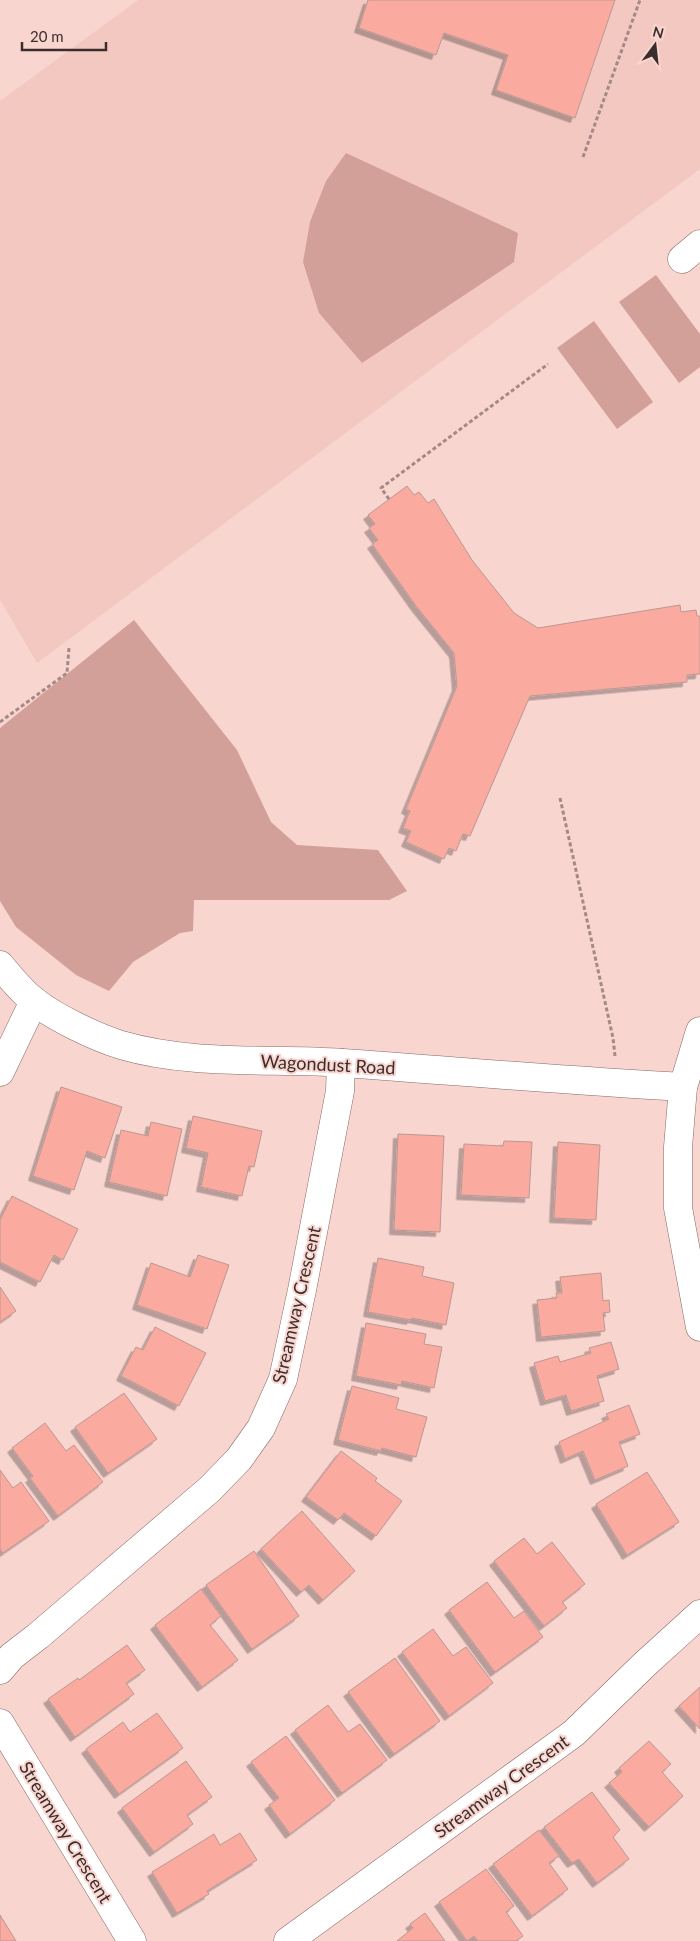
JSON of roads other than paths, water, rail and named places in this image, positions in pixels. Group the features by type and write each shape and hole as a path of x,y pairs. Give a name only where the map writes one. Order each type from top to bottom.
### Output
{"street":[{"name":"Wagondust Road","path":"0,965 34,1001 71,1024 121,1045 150,1051 192,1057 342,1063 617,1084 683,1087"},
{"path":"0,1072 34,1001"},
{"path":"700,1031 683,1087 678,1147 678,1208 700,1327"},
{"name":"Streamway Crescent","path":"0,1670 12,1656 210,1490 239,1459 261,1428 283,1379 340,1091 342,1063"},
{"name":"Streamway Crescent","path":"288,1941 574,1733 700,1614"},
{"name":"Streamway Crescent","path":"0,1723 132,1941"}]}
